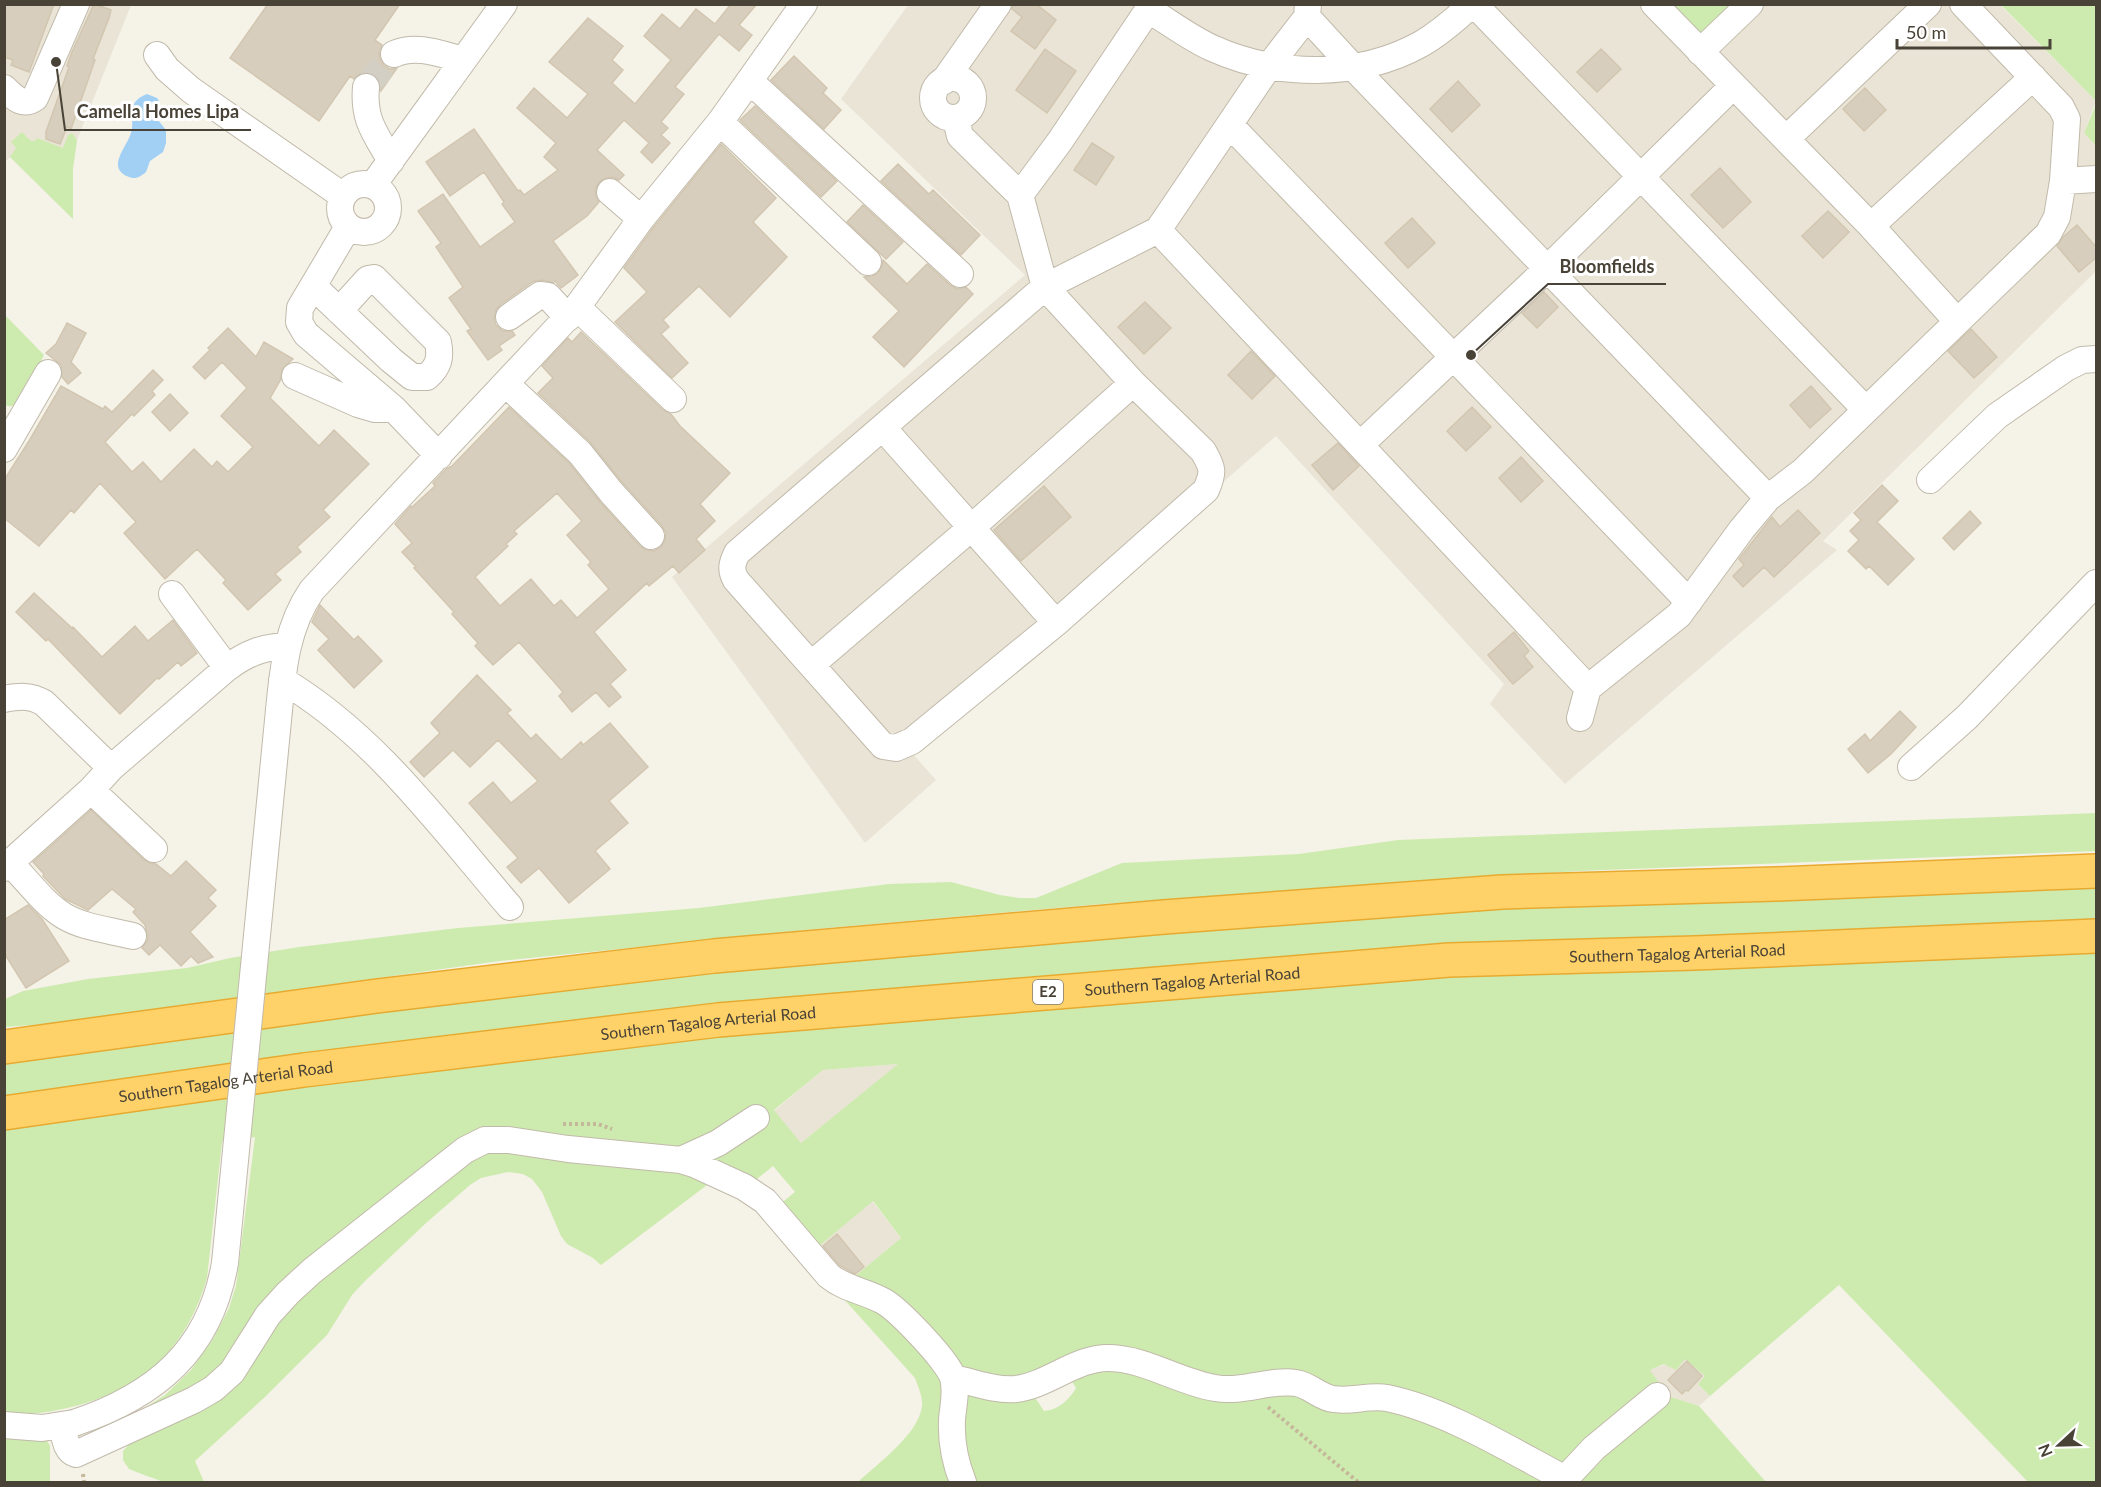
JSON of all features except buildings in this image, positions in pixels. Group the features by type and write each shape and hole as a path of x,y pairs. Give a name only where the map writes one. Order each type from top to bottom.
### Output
{"highway":[{"path":"4,1047 377,996 714,956 1164,917 1502,892 1776,884 2097,870"},
{"name":"Southern Tagalog Arterial Road","path":"4,1113 304,1070 730,1018 1449,960 1706,953 2097,936"},
{"path":"4,1042 53,1041"}],"street":[{"path":"4,88 22,102 29,102 35,98 76,4"},
{"path":"373,185 504,4"},
{"path":"4,1425 27,1428 68,1424 141,1394 163,1377 182,1357 201,1330 214,1305 225,1263 282,680 287,646 299,613 312,590 573,312 641,219 751,82 804,4"},
{"path":"998,4 944,81 956,78 968,84 972,89 971,108 962,117 956,119 960,136 1020,195 1045,287 1133,383 1203,451 1210,462 1213,474 1206,489 1056,623 912,741 896,748 883,746 876,741 812,664 736,580 732,574 733,561 737,553 1045,287 1158,230 1308,10 1352,66 1768,498"},
{"path":"1020,195 1060,141 1150,7 1209,46 1245,60 1269,66 1312,70 1352,66 1386,58 1419,44 1445,28 1473,4 1866,410"},
{"path":"1654,4 1732,87 1871,226 1957,321"},
{"path":"1700,52 1750,4"},
{"path":"1786,139 1928,4"},
{"path":"1580,718 1588,688 1679,615 1742,529 1768,498 1803,471 2048,234 2057,217 2063,181 2067,119 2061,106 1963,4"},
{"path":"394,54 406,49 419,49 463,60"},
{"path":"157,55 167,69 191,90 343,196"},
{"path":"1871,226 2033,77"},
{"path":"751,82 960,274"},
{"path":"366,87 364,105 371,127 391,161"},
{"path":"1361,444 1547,269 1732,87"},
{"path":"720,122 868,262"},
{"path":"1230,125 1689,602"},
{"path":"2063,181 2097,178"},
{"path":"356,185 373,185 380,190 388,205 385,221 372,232 355,231 342,220 339,212 343,196 356,185"},
{"path":"610,192 641,219"},
{"path":"348,227 300,308 299,322 306,334 394,409 439,456"},
{"path":"1158,230 1588,688"},
{"path":"313,286 339,311 391,360 412,377 427,376 436,369 441,357 438,342 374,278 368,279 339,311"},
{"path":"509,317 540,295 548,297 573,312 673,399"},
{"path":"1929,480 1997,417 2066,368 2082,360 2097,359"},
{"path":"367,385 391,360"},
{"path":"8,434 48,373"},
{"path":"295,376 358,404 375,409 394,409"},
{"path":"812,664 971,528 1133,383"},
{"path":"506,384 580,453 651,536"},
{"path":"884,428 1056,623"},
{"path":"1911,767 1959,725 2097,583"},
{"path":"172,594 227,668"},
{"path":"133,936 85,925 64,916 7,865 111,768 227,668 259,649 287,646"},
{"path":"282,680 313,699 371,749 510,907"},
{"path":"4,699 33,697 44,703 111,768"},
{"path":"91,789 154,849"},
{"path":"681,1160 710,1148 756,1119"},
{"path":"68,1424 70,1451 73,1454 81,1453 213,1389 232,1371 268,1315 295,1286 439,1169 477,1143 493,1139 681,1160 744,1187 765,1201 829,1276 841,1285 884,1301 906,1318 950,1371 955,1393 952,1419 954,1449 963,1482"},
{"path":"953,1378 989,1387 1016,1389 1040,1382 1092,1360 1110,1358 1141,1364 1212,1388 1239,1390 1294,1382 1332,1399 1378,1397 1390,1399 1460,1424 1568,1481 1594,1448 1657,1396"}],"path":[{"path":"1239,1390 1271,1409 1358,1482"}],"shaded area":[{"path":"5,5 131,5 77,140 73,168 73,219 10,157 5,162"},
{"path":"908,5 2000,5 2096,101 2084,133 2096,146 2096,271 1823,541 1837,550 1565,784 1490,704 1504,684 1276,436 912,753 936,780 865,843 672,577 1025,275 841,99"},
{"path":"899,1064 801,1143 774,1111 823,1070"},
{"path":"872,1201 901,1238 848,1282 818,1247"},
{"path":"1685,1358 1705,1376 1698,1384 1710,1396 1699,1406 1668,1396 1649,1370"}],"green space":[{"path":"1670,5 1740,5 1714,30 1699,34"},
{"path":"2001,5 2096,5 2096,101"},
{"path":"2096,104 2096,146 2084,133"},
{"path":"22,132 31,141 37,138 63,148 68,135 72,133 77,140 73,168 73,219 10,157 16,148 11,142"},
{"path":"4,314 44,355 22,397 10,406 4,405"},
{"path":"2096,813 2096,851 1578,871 1102,904 816,929 500,961 46,1024 5,1027 5,999 23,991 88,979 187,968 230,958 299,947 458,928 699,908 889,884 951,882 1000,895 1036,898 1122,863 1299,854 1398,840"},
{"path":"2096,881 2096,923 1698,940 5,1100 5,1058 708,967 1497,902"},
{"path":"2096,950 2096,1482 2028,1482 1839,1285 1710,1396 1698,1384 1705,1376 1685,1359 1676,1370 1664,1364 1650,1370 1668,1396 1699,1406 1766,1482 1580,1482 1462,1420 1238,1384 1134,1356 1033,1381 976,1379 848,1282 901,1238 873,1201 818,1247 759,1190 537,1139 440,1164 227,1369 118,1431 73,1441 129,1418 165,1395 191,1370 213,1339 229,1308 236,1286 255,1137 222,1142 207,1278 189,1322 177,1341 147,1372 109,1395 55,1411 36,1414 5,1414 4,1125 711,1032 1448,973","holes":["898,1064 801,1143 774,1110 823,1070","773,1166 795,1192 779,1205 757,1179"]},
{"path":"473,1151 592,1157 715,1179 601,1265 567,1244 561,1236 542,1192 532,1179 523,1174 508,1172 481,1178 426,1223 364,1282 352,1295 327,1335 265,1397 195,1461 204,1482 164,1482 129,1469 123,1460 123,1451 134,1439 159,1421 274,1317"},
{"path":"832,1286 865,1298 940,1368 958,1482 858,1482 905,1438 919,1417 922,1399 915,1378"},
{"path":"1092,1366 1283,1386 1380,1401 1561,1482 968,1482 959,1387 1032,1393 1044,1411 1063,1404 1076,1388 1070,1378"},
{"path":"5,1437 46,1439 50,1446 50,1482 5,1482"}],"water":[{"path":"147,94 159,101 158,120 166,130 166,143 163,152 150,161 146,172 132,178 122,173 118,163 131,133 133,106"}],"tunnel":[{"path":"366,87 394,54"}],"place":[{"name":"Camella Homes Lipa","path":"56,62"},
{"name":"Bloomfields","path":"1471,355"}]}
